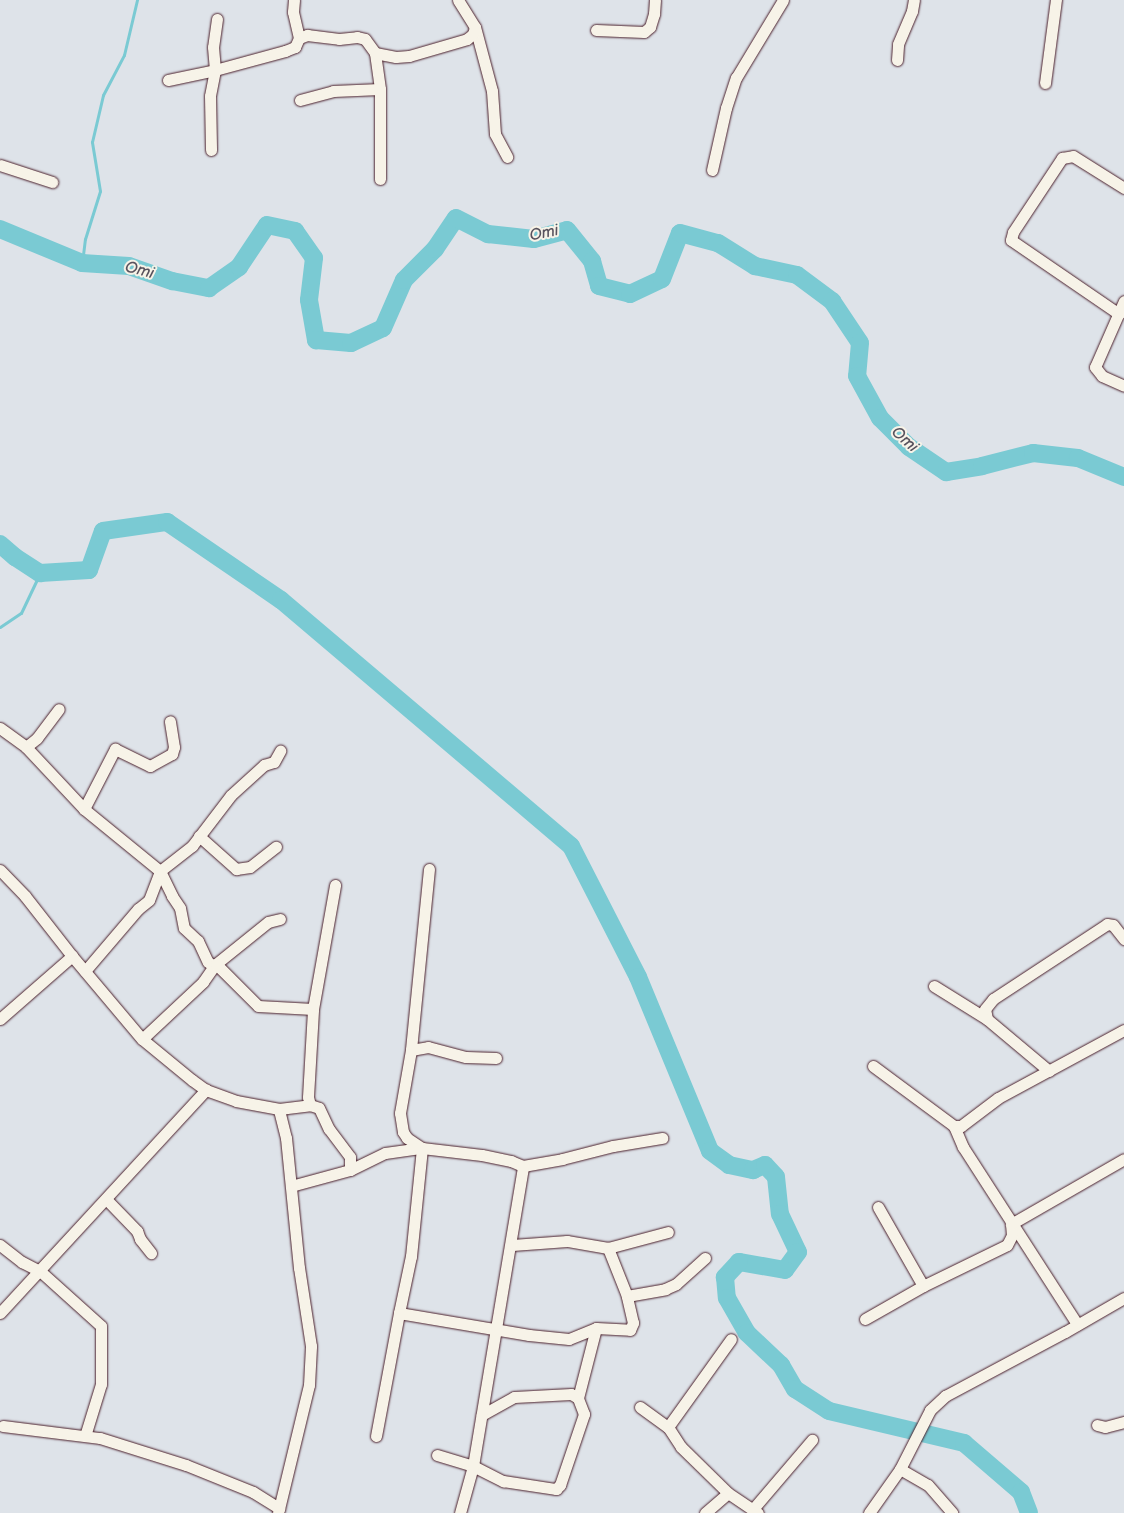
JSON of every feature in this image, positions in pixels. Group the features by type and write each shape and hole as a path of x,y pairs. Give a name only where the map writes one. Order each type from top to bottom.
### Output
{"street":[{"path":"168,80 216,70 295,47 299,38 293,12 294,0"},
{"path":"458,0 475,27 492,91 495,134 508,157"},
{"path":"596,30 644,32 650,27 655,0"},
{"path":"712,170 726,108 736,78 783,0"},
{"path":"897,60 898,44 912,11 914,0"},
{"path":"1045,83 1056,0"},
{"path":"211,150 210,96 216,70 213,47 217,19"},
{"path":"374,53 396,57 409,56 468,39 473,34 475,27"},
{"path":"299,38 308,36 339,39 357,37 365,39 374,53 380,89 380,179"},
{"path":"300,100 333,91 380,89"},
{"path":"1119,314 1011,240 1013,232 1062,158 1073,156 1124,188"},
{"path":"0,165 52,182"},
{"path":"1124,301 1095,367 1102,376 1124,386"},
{"path":"26,747 36,738 59,709"},
{"path":"84,809 115,749 150,766 172,754 174,747 170,721"},
{"path":"0,728 26,747 84,809 160,871 180,908 184,928 198,941 208,962 214,966 203,982 142,1039"},
{"path":"85,971 138,909 149,900 160,871 192,846 231,795 264,765 274,762 280,751"},
{"path":"199,836 236,869 250,867 276,847"},
{"path":"422,1148 407,1138 403,1132 400,1113 411,1050 429,869"},
{"path":"0,870 25,896 72,956 142,1039 206,1090 236,1101 279,1109 310,1106 319,1108 329,1129 350,1157 350,1170"},
{"path":"310,1106 308,1097 313,1009 335,885"},
{"path":"280,919 268,922 216,964 258,1006 313,1009"},
{"path":"987,1019 985,1009 993,999 1107,924 1113,925 1124,939"},
{"path":"0,1018 72,956"},
{"path":"934,986 987,1019 1049,1071"},
{"path":"954,1126 961,1126 998,1098 1124,1030"},
{"path":"411,1050 428,1047 466,1057 496,1058"},
{"path":"873,1066 954,1126 962,1147 1077,1324"},
{"path":"0,1313 206,1090"},
{"path":"1,1429 100,1438 186,1465 253,1492 279,1510 309,1385 311,1346 299,1268 286,1138 279,1109"},
{"path":"291,1186 350,1170 385,1153 422,1148 512,1160 524,1166 562,1159 612,1146 662,1138"},
{"path":"376,1436 411,1256 422,1148"},
{"path":"1011,1224 1124,1159"},
{"path":"460,1513 473,1466 524,1166"},
{"path":"106,1199 137,1231 140,1239 151,1253"},
{"path":"878,1207 923,1286"},
{"path":"865,1319 923,1286 1007,1244 1012,1235 1011,1224"},
{"path":"512,1245 567,1241 608,1248 668,1232"},
{"path":"0,1245 22,1262 40,1271 101,1326 101,1384 85,1436"},
{"path":"399,1313 569,1339 596,1328 630,1330 633,1323 627,1296 608,1248"},
{"path":"627,1296 664,1289 676,1284 704,1258"},
{"path":"869,1513 900,1469 930,1410 945,1396 1124,1298"},
{"path":"436,1455 473,1466 503,1481 556,1489 560,1485 584,1414 578,1398 596,1328"},
{"path":"668,1428 731,1339"},
{"path":"482,1415 514,1397 571,1394 578,1398"},
{"path":"640,1407 668,1428 680,1447 728,1493 755,1511 812,1440"},
{"path":"1097,1425 1105,1427 1124,1422"},
{"path":"900,1469 928,1485 952,1513"},
{"path":"705,1513 728,1493"}],"waterway":[{"path":"82,263 85,239 100,191 92,142 103,95 124,55 137,0"},
{"name":"Omi","path":"0,229 82,263 129,266 172,281 209,288 239,267 267,225 295,231 314,258 309,300 316,340 351,343 383,328 404,280 435,249 456,218 488,234 534,239 567,230 592,261 599,286 630,294 662,279 680,233 718,243 755,266 797,275 832,301 860,343 857,376 880,418 909,447 946,472 982,466 1033,453 1078,458 1124,477"},
{"path":"0,544 15,557 40,573 89,570 103,531 167,522 281,600 571,846 638,977 710,1151 729,1165 753,1170 765,1165 776,1177 780,1214 798,1252 785,1270 739,1262 725,1277 727,1298 747,1333 781,1365 795,1389 829,1411 964,1443 1021,1492 1029,1513"},
{"path":"0,627 21,613 40,573"}]}
